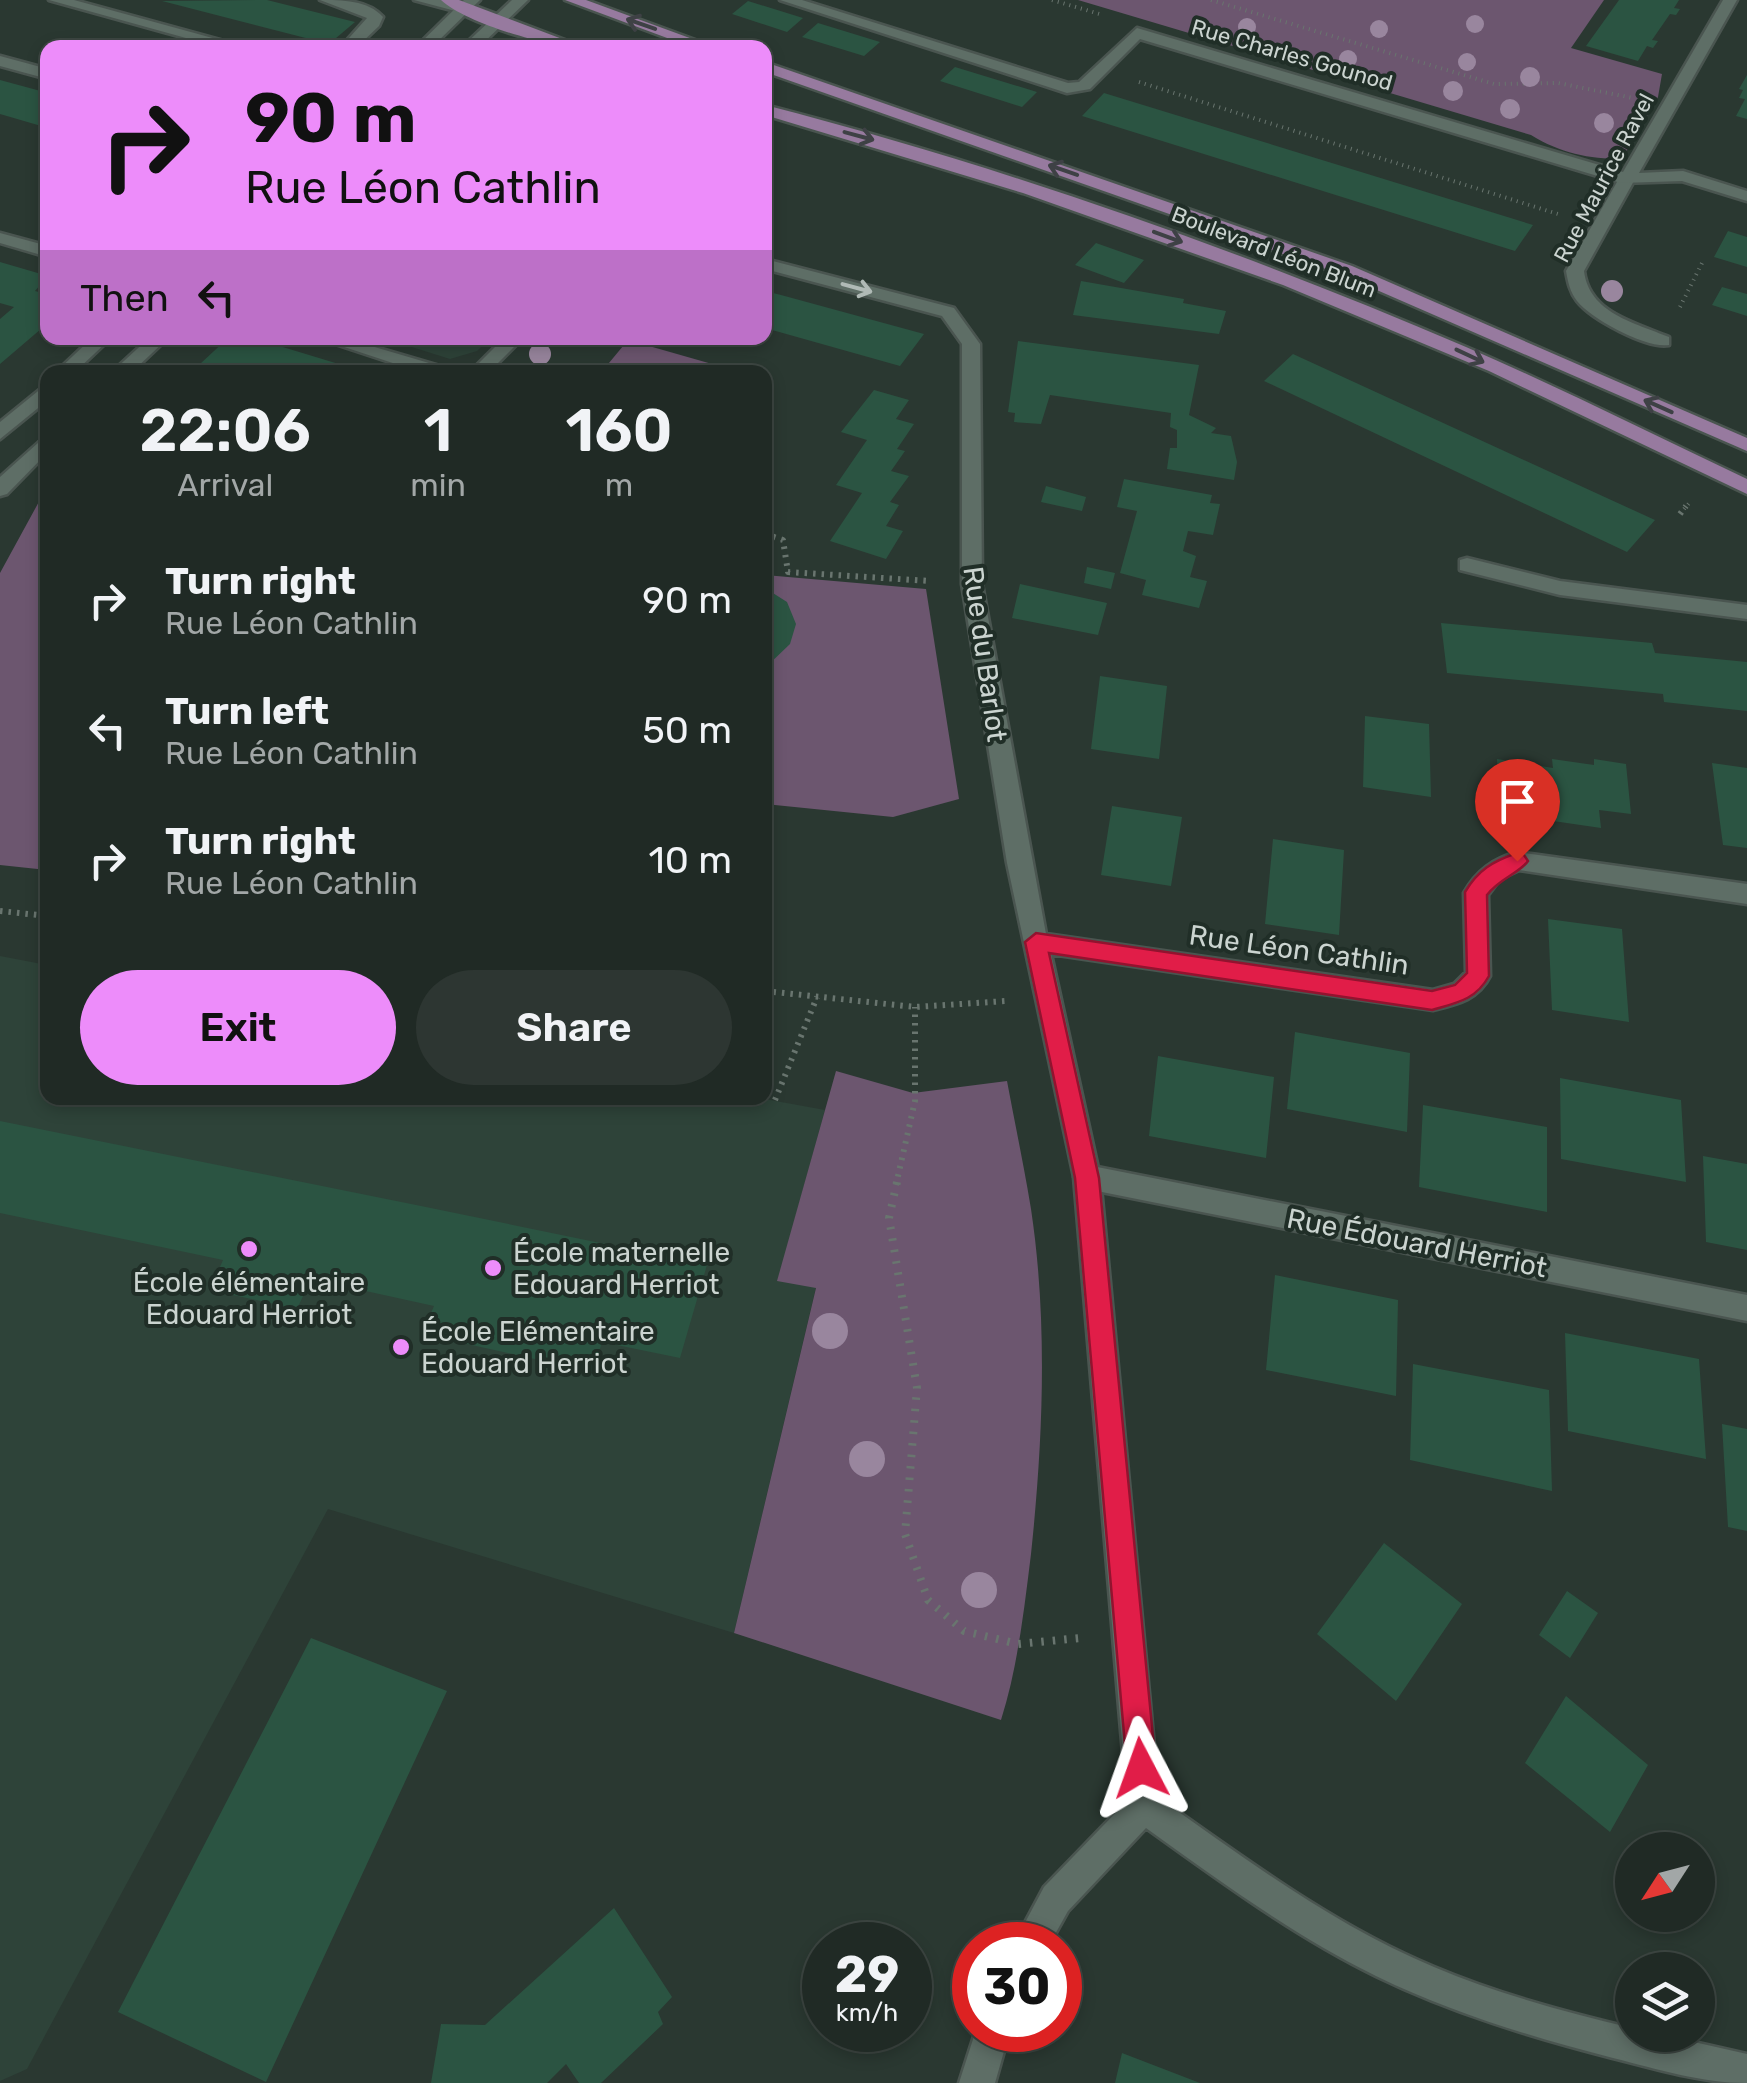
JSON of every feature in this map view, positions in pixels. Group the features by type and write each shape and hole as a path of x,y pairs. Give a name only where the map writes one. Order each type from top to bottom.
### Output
{"main road":[{"path":"572,0 687,40"},
{"path":"461,3 497,21 555,40"},
{"name":"Boulevard Léon Blum","path":"772,68 1346,270 1747,445"},
{"name":"Boulevard Léon Blum","path":"772,112 928,156 1264,272 1461,352 1747,488"}],"street":[{"path":"56,0 211,40"},
{"path":"327,0 368,10 374,17 374,23 355,40"},
{"path":"421,0 461,3"},
{"path":"477,40 520,0"},
{"path":"787,0 1066,88 1084,86 1137,33"},
{"name":"Rue Maurice Ravel","path":"1663,341 1603,315 1580,296 1574,270 1730,0"},
{"path":"429,40 461,3"},
{"name":"Rue Charles Gounod","path":"1137,33 1626,179 1683,176 1747,196"},
{"path":"0,62 40,72"},
{"path":"0,238 40,250"},
{"name":"Rue du Barlot","path":"772,266 948,312 972,344 972,584 996,742 1087,1178 1144,1806"},
{"path":"73,365 94,345"},
{"path":"129,365 151,345"},
{"path":"349,345 416,365"},
{"path":"486,365 507,345"},
{"path":"0,433 40,396"},
{"path":"0,489 40,447"},
{"path":"0,453 27,459"},
{"path":"1467,565 1560,588 1747,612"},
{"name":"Rue Léon Cathlin","path":"1036,942 1432,1000 1462,992 1478,976 1476,892 1492,872 1517,861 1747,894"},
{"name":"Rue Édouard Herriot","path":"1087,1178 1747,1308"},
{"path":"1043,1922 1056,1899 1144,1806 1304,1918 1424,1980 1592,2036 1747,2071"},
{"path":"977,2083 986,2052"}],"path":[{"path":"1052,0 1129,23 1137,33"},
{"path":"1211,0 1494,84 1558,83 1668,107"},
{"path":"1100,70 1600,228"},
{"path":"1663,341 1702,263"},
{"path":"772,536 784,540 788,572 972,584"},
{"path":"0,911 40,915"},
{"path":"772,992 915,1007 1047,998"},
{"path":"774,1100 817,997"},
{"path":"915,1007 915,1101 889,1218 917,1388 905,1534 928,1600 964,1632 1018,1644 1131,1634"}],"shaded area":[{"path":"1078,0 1604,0 1571,48 1662,74 1658,97 1622,159 1598,158 1564,151 1531,135"},
{"path":"405,345 483,345 477,351 450,359"},
{"path":"624,345 646,345 716,365 607,365"},
{"path":"40,500 40,869 0,865 0,573"},
{"path":"772,576 926,589 959,799 893,817 772,805"},
{"name":"École Elémentaire Edouard Herriot","path":"0,956 40,964 40,1105 772,1105 772,1100 825,1110 778,1280 816,1287 734,1633 328,1509 27,2069 0,2081"},
{"path":"836,1071 913,1093 1007,1081 1036,1252 1042,1382 1031,1554 1016,1659 1001,1720 734,1633 816,1288 777,1281"}],"building":[{"path":"267,0 355,22 334,40 313,40 162,1"},
{"path":"1619,0 1679,0 1674,8 1680,9 1676,15 1670,14 1652,40 1658,41 1653,48 1647,46 1638,61 1586,46"},
{"path":"748,1 803,18 787,32 732,14"},
{"path":"818,23 880,42 864,56 802,37"},
{"path":"955,67 1037,92 1022,107 940,81"},
{"path":"1747,75 1747,119 1736,116 1745,99 1739,98 1743,90 1739,89"},
{"path":"0,80 40,91 40,126 0,114"},
{"path":"1104,93 1533,225 1515,251 1082,116"},
{"path":"1728,231 1747,237 1747,267 1714,257"},
{"path":"1096,243 1144,260 1124,283 1075,265"},
{"path":"0,262 40,274 40,285 35,291 40,292 40,330 0,364 0,319 14,307 0,303"},
{"path":"1081,281 1184,299 1183,303 1226,311 1219,334 1073,315"},
{"path":"1722,287 1747,294 1747,316 1712,305"},
{"path":"772,293 924,334 900,366 772,330"},
{"path":"1018,341 1199,365 1189,415 1216,428 1211,433 1231,436 1237,462 1234,480 1167,469 1170,448 1177,448 1177,430 1170,427 1171,413 1050,395 1041,424 1014,422 1015,413 1008,412"},
{"path":"220,345 276,345 342,365 203,365 200,364"},
{"path":"1293,354 1655,520 1627,552 1264,381"},
{"path":"874,390 909,400 896,419 914,424 897,449 905,451 891,471 909,476 890,502 899,505 886,526 903,531 886,559 830,541 862,493 836,485 867,440 841,432"},
{"path":"1124,479 1212,495 1210,503 1220,504 1213,535 1188,531 1183,551 1196,556 1190,577 1207,581 1199,608 1142,595 1146,580 1120,573 1137,511 1117,507"},
{"path":"1046,486 1086,497 1082,511 1041,502"},
{"path":"1087,567 1115,573 1111,589 1084,583"},
{"path":"1020,584 1107,603 1098,635 1012,618"},
{"path":"772,592 787,602 796,624 790,644 772,661"},
{"path":"1441,623 1652,643 1655,653 1747,662 1747,711 1664,702 1663,694 1447,673"},
{"path":"1100,676 1167,686 1159,759 1091,749"},
{"path":"1365,716 1429,724 1431,797 1363,787"},
{"path":"1497,759 1553,768 1552,759 1594,765 1594,759 1626,764 1631,814 1599,810 1601,828 1499,813"},
{"path":"1712,763 1747,768 1747,848 1723,845"},
{"path":"1112,806 1182,817 1171,886 1101,875"},
{"path":"1273,839 1344,850 1339,935 1265,924"},
{"path":"1548,919 1622,929 1629,1022 1552,1010"},
{"path":"1295,1032 1410,1053 1407,1132 1287,1109"},
{"path":"1158,1056 1274,1077 1266,1158 1149,1136"},
{"path":"1560,1078 1681,1100 1686,1182 1561,1159"},
{"path":"1423,1105 1547,1127 1547,1212 1419,1187"},
{"path":"0,1121 707,1265 680,1358 602,1342 593,1372 422,1334 434,1306 311,1279 297,1309 210,1290 223,1260 0,1213"},
{"path":"1703,1156 1747,1164 1747,1250 1706,1242"},
{"path":"1275,1275 1398,1300 1396,1396 1266,1370"},
{"path":"1565,1333 1699,1359 1706,1459 1568,1431"},
{"path":"1413,1364 1549,1390 1552,1491 1410,1460"},
{"path":"1722,1424 1747,1429 1747,1531 1728,1527"},
{"path":"1384,1543 1462,1604 1396,1701 1317,1634"},
{"path":"1567,1591 1598,1613 1570,1658 1539,1635"},
{"path":"311,1638 447,1691 266,2082 118,2012"},
{"path":"1566,1696 1648,1765 1610,1832 1525,1763"},
{"path":"614,1908 672,1997 658,2012 663,2024 601,2083 579,2083 566,2064 547,2083 431,2083 441,2024 485,2025"},
{"path":"1122,2053 1200,2083 1115,2083"}],"place":[{"name":"École élémentaire Edouard Herriot","path":"249,1249"},
{"name":"École maternelle Edouard Herriot","path":"493,1268"},
{"name":"École Elémentaire Edouard Herriot","path":"401,1347"}],"route":[{"path":"1141,1768 1087,1178 1036,942 1432,1000 1462,992 1478,976 1476,892 1492,872 1517,861"}]}
